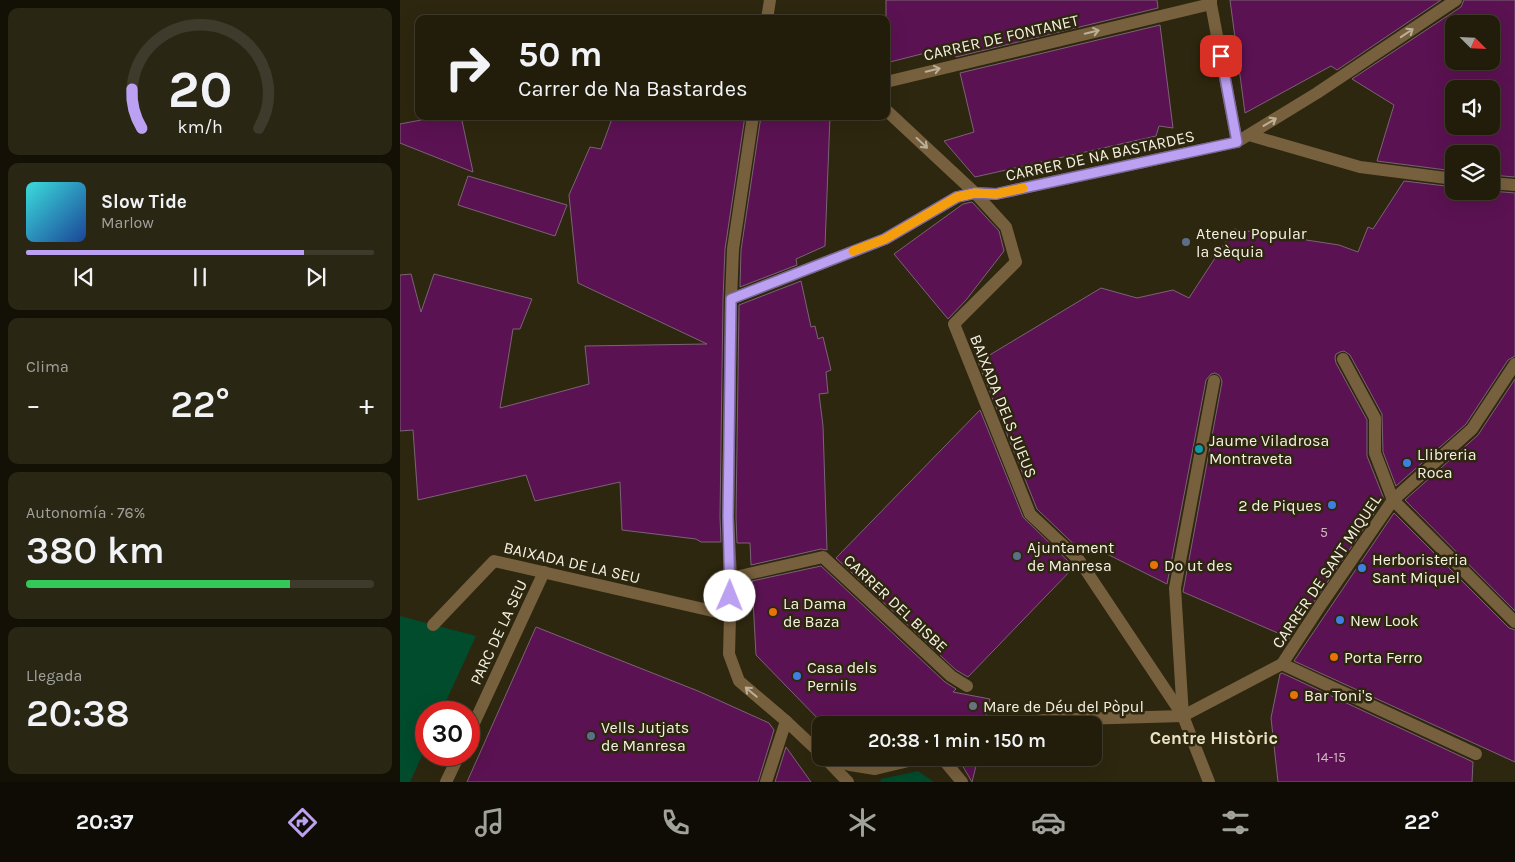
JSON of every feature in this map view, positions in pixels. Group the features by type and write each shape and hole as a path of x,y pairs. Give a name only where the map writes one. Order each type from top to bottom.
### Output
{"street":[{"path":"768,15 770,0"},
{"name":"CARRER DE NA BASTARDES","path":"731,299 885,239 957,197 975,193 996,194 1237,142 1318,93 1456,0"},
{"path":"1211,2 1237,142"},
{"name":"CARRER DE FONTANET","path":"890,81 1211,2"},
{"name":"BAIXADA DELS JUEUS","path":"890,114 975,193 1006,227 1016,262 954,324 1030,514 1079,560 1183,716"},
{"path":"752,120 733,249 728,517 731,578 729,654 739,681 812,746"},
{"path":"1249,135 1360,167 1445,178"},
{"path":"1500,184 1515,185"},
{"path":"1343,358 1375,418 1375,453 1393,500 1515,622"},
{"name":"CARRER DE SANT MIQUEL","path":"1282,664 1393,500 1472,429 1515,364"},
{"path":"1209,782 1183,716 1175,588 1214,381"},
{"name":"CARRER DEL BISBE","path":"731,578 823,557 951,676 967,686"},
{"name":"BAIXADA DE LA SEU","path":"433,625 494,561 730,615"},
{"name":"PARC DE LA SEU","path":"480,710 544,572"},
{"path":"1102,718 1183,716 1282,664 1476,754"},
{"path":"766,782 786,721"},
{"path":"446,782 454,766"},
{"path":"833,766 848,782"},
{"path":"856,766 875,769 888,766"},
{"path":"949,766 962,782"}],"green space":[{"path":"400,616 476,636 446,701 415,701 415,766 417,766 410,782 400,782"},
{"path":"918,771 934,782 880,782 881,779"}],"building":[{"path":"886,0 1157,0 1158,8 956,57 953,46 890,62 890,15 886,15"},
{"path":"1230,0 1441,0 1337,70 1331,66 1245,113"},
{"path":"1464,0 1515,0 1515,177 1500,176 1500,145 1445,145 1445,170 1377,161 1394,105 1352,79 1445,18 1445,70 1500,70 1500,15 1449,15 1461,7"},
{"path":"1160,25 1173,128 1159,126 1156,136 975,177 944,141 974,132 960,73"},
{"path":"421,120 462,120 473,172 400,143 400,124"},
{"path":"612,120 744,120 725,249 721,542 701,542 696,539 622,530 620,482 535,501 526,475 418,500 413,430 400,431 400,275 411,274 421,312 434,274 532,299 520,329 513,329 500,408 589,384 585,346 707,344 578,283 569,195 590,147 601,149"},
{"path":"760,120 830,120 825,246 796,259 797,265 740,287 741,250"},
{"path":"468,176 567,205 555,236 458,205"},
{"path":"1404,181 1445,186 1445,200 1500,200 1500,192 1515,193 1515,356 1508,360 1466,424 1396,486 1383,452 1382,414 1350,355 1344,351 1336,354 1336,363 1367,420 1367,456 1384,499 1286,643 1287,637 1183,592 1222,382 1219,375 1211,374 1206,380 1167,584 1093,547 1085,555 1037,509 978,362 1101,288 1137,298 1173,290 1189,298 1234,229 1339,245 1358,252 1368,227 1373,229"},
{"path":"972,202 999,231 1004,251 966,300 948,319 894,254 963,204"},
{"path":"801,281 811,327 815,326 818,339 823,337 831,370 826,372 828,393 819,394 823,426 827,550 821,549 751,565 750,543 737,543 739,305"},
{"path":"1515,379 1515,611 1405,500 1478,435"},
{"name":"Ajuntament de Manresa","path":"980,410 1023,517 1074,567 968,677 956,670 836,558"},
{"path":"1394,513 1509,628 1515,630 1515,762 1294,661"},
{"path":"821,566 945,682 956,689 953,692 990,699 986,716 815,716 756,655 752,581"},
{"path":"536,627 698,691 769,723 774,730 758,782 467,782 474,766 480,766 480,753"},
{"path":"1282,673 1473,762 1472,782 1278,782 1271,718 1280,674"},
{"path":"786,747 811,782 775,782"},
{"path":"963,766 976,766 972,782"}],"slow traffic":[{"path":"853,251 885,239 957,197 975,193 996,194 1023,188"}],"place":[{"name":"Ateneu Popular la Sèquia","path":"1186,242"},
{"name":"Jaume Viladrosa Montraveta","path":"1199,449"},
{"name":"Llibreria Roca","path":"1407,463"},
{"name":"2 de Piques","path":"1332,505"},
{"name":"Ajuntament de Manresa","path":"1017,556"},
{"name":"Do ut des","path":"1154,565"},
{"name":"Herboristeria Sant Miquel","path":"1362,568"},
{"name":"La Dama de Baza","path":"773,612"},
{"name":"New Look","path":"1340,620"},
{"name":"Porta Ferro","path":"1334,657"},
{"name":"Casa dels Pernils","path":"797,676"},
{"name":"Bar Toni's","path":"1294,695"},
{"name":"Mare de Déu del Pòpul","path":"973,706"},
{"name":"Vells Jutjats de Manresa","path":"591,736"}],"district":[{"name":"Centre Històric","path":"1214,738"}],"route":[{"path":"730,596 728,517 731,299 885,239 957,197 975,193 996,194 1237,142 1221,56"}]}
